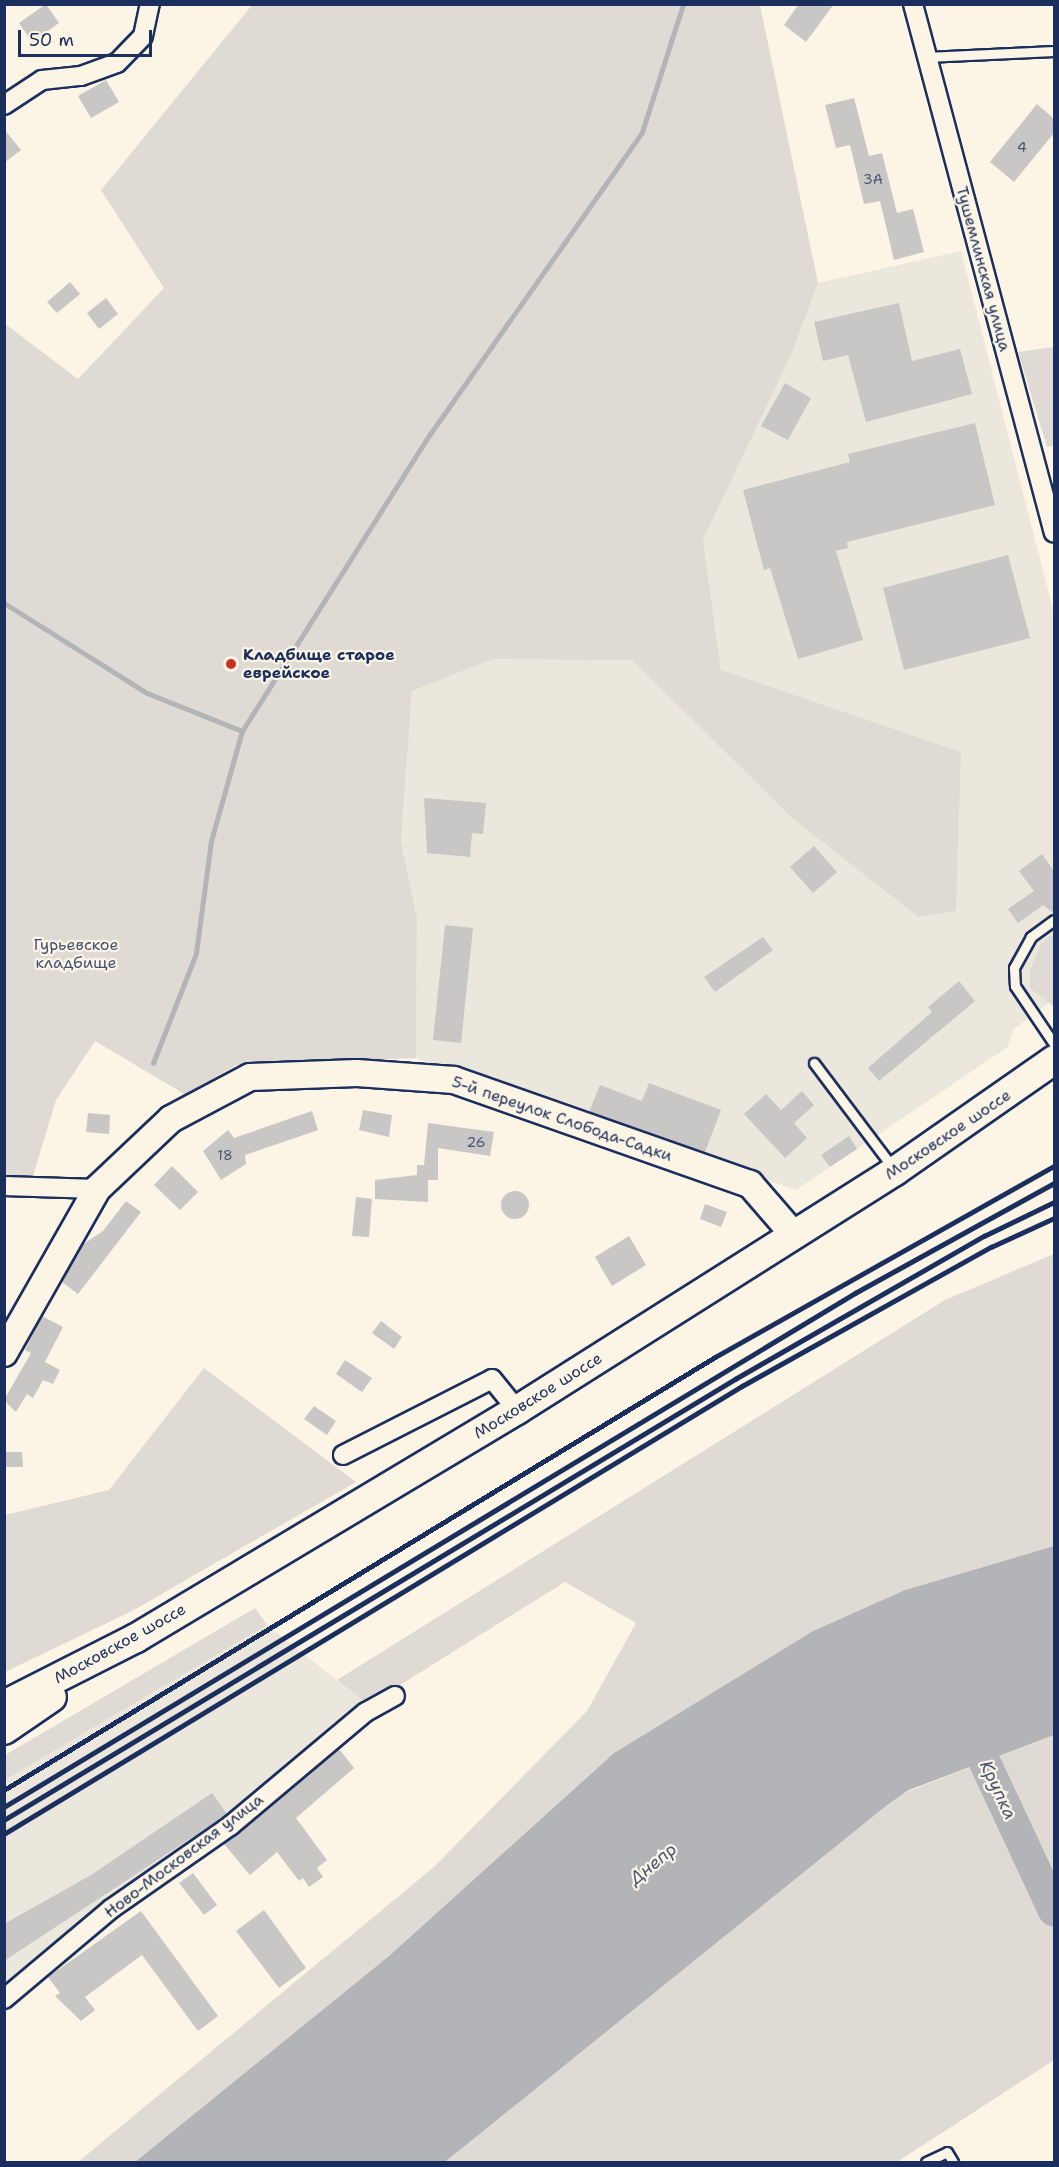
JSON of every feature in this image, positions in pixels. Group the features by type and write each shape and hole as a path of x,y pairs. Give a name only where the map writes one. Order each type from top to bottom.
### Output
{"main road":[{"name":"Московское шоссе","path":"4,1705 136,1638 517,1410 895,1171 1054,1060"},
{"path":"4,1730 136,1638"}],"street":[{"path":"4,105 42,80 81,76 117,63 143,36 150,4"},
{"name":"Тушемлинская улица","path":"913,4 1054,533"},
{"name":"5-й переулок Слобода-Садки","path":"4,1353 97,1189 171,1119 250,1077 357,1073 454,1080 750,1184 794,1235"},
{"path":"4,1186 97,1189"},
{"path":"343,1455 492,1380 517,1410"},
{"name":"Ново-Московская улица","path":"4,1999 111,1909 230,1826 366,1712 395,1696"}],"lane":[{"path":"926,57 1054,51"},
{"path":"1054,920 1031,937 1014,968 1015,986 1054,1044"},
{"path":"814,1063 895,1171"},
{"path":"926,2163 947,2152 953,2163"}],"shaded area":[{"path":"961,251 1054,614 1054,999 1013,1030 1008,1047 796,1190 416,1058 417,917 401,842 412,691 493,659 632,659 792,818 918,917 956,911 721,670 703,540 792,353 818,283"},
{"path":"267,1625 368,1705 5,1991 5,1780"}],"green space":[{"name":"Гурьевское кладбище","path":"252,5 760,5 818,283 792,353 703,540 721,670 961,752 956,911 918,917 792,818 632,660 493,659 412,691 401,842 417,917 416,1058 236,1065 186,1095 95,1041 56,1100 33,1176 5,1178 4,323 78,379 164,288 101,190"},
{"path":"1054,347 1054,445 1047,447 1018,352"},
{"path":"1054,933 1054,1007 1030,988 1030,971 1040,945"},
{"path":"1054,1254 1054,1546 905,1590 813,1631 614,1753 389,1956 135,2162 78,2162 435,1866 587,1711 636,1623 565,1582 368,1705 337,1680 945,1300"},
{"path":"204,1368 356,1482 132,1611 5,1672 5,1515 109,1490"},
{"path":"255,1608 267,1625 5,1780 5,1755"},
{"path":"1054,1735 1054,2060 897,2162 445,2162 886,1806 909,1791"}],"water":[{"name":"Днепр","path":"1054,1546 1054,1735 909,1790 886,1806 445,2162 135,2162 389,1956 614,1753 813,1631 905,1590"}],"building":[{"path":"46,4 59,23 32,42 19,23"},
{"path":"799,4 834,4 806,42 784,25"},
{"path":"106,80 119,102 91,118 78,96"},
{"path":"854,98 869,156 882,153 897,213 913,209 924,252 894,260 880,201 864,204 850,145 836,148 825,105"},
{"path":"1037,104 1054,119 1054,133 1014,182 990,162"},
{"path":"4,129 21,150 4,163"},
{"path":"70,282 80,294 57,313 47,302"},
{"path":"106,298 118,314 99,329 87,313"},
{"path":"899,303 912,361 960,349 972,394 866,422 848,355 823,361 814,322"},
{"path":"785,383 811,398 788,440 761,426"},
{"path":"975,423 995,505 847,542 848,548 836,551 863,640 798,659 770,568 764,570 743,490 850,462 848,454"},
{"path":"1008,555 1030,638 904,670 883,588"},
{"path":"424,798 486,803 483,834 472,833 470,857 427,853"},
{"path":"814,846 837,872 813,893 790,867"},
{"path":"1042,854 1054,871 1054,913 1043,905 1018,923 1008,909 1034,891 1019,871"},
{"path":"445,925 473,928 461,1043 433,1040"},
{"path":"763,937 773,950 715,992 704,977"},
{"path":"959,981 975,1001 879,1081 868,1068 932,1012 928,1007"},
{"path":"649,1083 721,1110 705,1152 589,1112 600,1085 642,1101"},
{"path":"802,1091 814,1105 794,1123 807,1138 785,1158 744,1114 766,1094 781,1110"},
{"path":"363,1110 392,1115 389,1137 359,1130"},
{"path":"312,1111 318,1130 245,1155 246,1164 221,1180 203,1151 228,1130 234,1138"},
{"path":"88,1113 110,1115 109,1134 86,1132"},
{"path":"428,1123 494,1132 490,1156 438,1148 438,1180 428,1180 428,1202 375,1199 375,1180 417,1175 417,1165 424,1165"},
{"path":"849,1136 857,1149 830,1167 821,1155"},
{"path":"172,1166 198,1192 180,1210 154,1185"},
{"path":"515,1191 525,1195 529,1205 525,1215 515,1219 505,1215 501,1205 505,1195"},
{"path":"356,1197 372,1199 369,1237 352,1236"},
{"path":"126,1201 141,1212 78,1294 62,1282 82,1245 103,1231"},
{"path":"705,1204 727,1212 721,1227 700,1219"},
{"path":"629,1236 646,1265 612,1286 595,1257"},
{"path":"42,1316 63,1327 45,1362 60,1370 53,1384 43,1380 33,1398 27,1394 16,1412 4,1400 31,1353 25,1350"},
{"path":"381,1321 402,1337 394,1349 372,1333"},
{"path":"345,1360 372,1378 362,1392 336,1374"},
{"path":"314,1406 336,1421 327,1435 304,1419"},
{"path":"4,1452 22,1452 23,1467 4,1467"},
{"path":"339,1749 354,1768 296,1818 327,1860 317,1868 323,1877 309,1887 303,1878 299,1881 277,1852 250,1875 224,1844"},
{"path":"212,1793 227,1814 4,1961 4,1924 91,1875"},
{"path":"193,1873 217,1905 204,1915 179,1883"},
{"path":"264,1910 306,1968 279,1988 236,1931"},
{"path":"141,1911 218,2016 198,2031 142,1955 85,1997 95,2010 81,2021 55,1996 60,1993 48,1977"}],"waterway":[{"path":"153,1063 196,953 211,841 242,731 430,434 642,132 683,4"},
{"path":"4,603 147,693 242,731"},
{"name":"Крупка","path":"966,1722 1054,1911"}],"railway":[{"path":"4,1790 715,1357 1054,1166"},
{"path":"4,1807 855,1293 1054,1183"},
{"path":"4,1820 735,1379 984,1236 1054,1202"},
{"path":"4,1834 742,1386 991,1247 1054,1218"}],"place":[{"name":"Кладбище старое еврейское","path":"231,664"}]}
